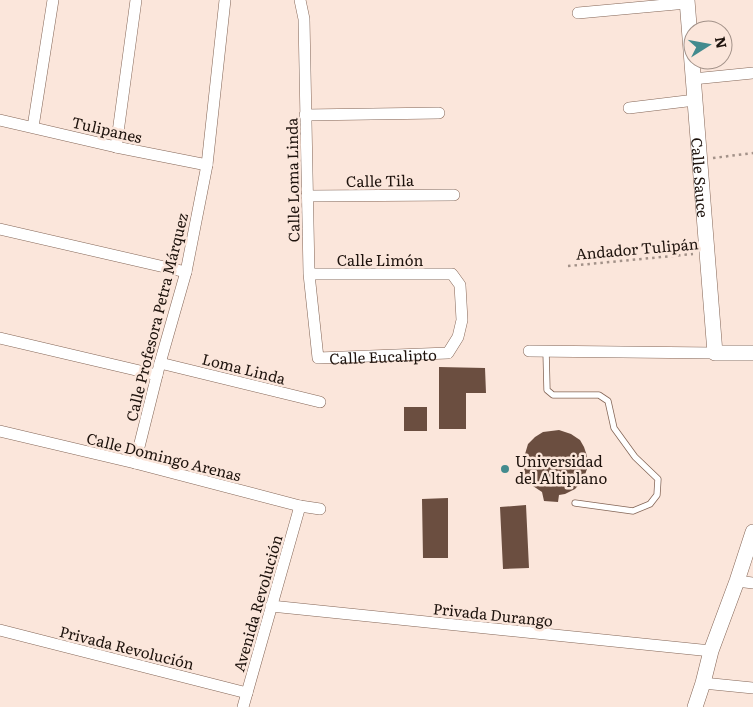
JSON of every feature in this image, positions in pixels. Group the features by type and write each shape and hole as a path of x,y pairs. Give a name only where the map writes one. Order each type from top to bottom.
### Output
{"street":[{"path":"33,127 52,0"},
{"path":"116,147 136,0"},
{"name":"Calle Profesora Petra Márquez","path":"135,463 160,363 186,272 207,165 225,0"},
{"name":"Calle Loma Linda","path":"300,0 304,19 309,274 318,358"},
{"path":"578,13 687,2"},
{"name":"Calle Sauce","path":"687,2 715,353"},
{"path":"693,79 753,73"},
{"path":"628,108 695,100"},
{"path":"305,115 439,113"},
{"name":"Tulipanes","path":"0,120 116,147 207,165"},
{"name":"Calle Tila","path":"307,196 454,195"},
{"path":"0,229 186,272"},
{"name":"Calle Limón","path":"309,274 452,274 460,285 462,320 458,337 448,353"},
{"path":"0,338 157,376"},
{"path":"528,351 753,353"},
{"name":"Calle Eucalipto","path":"318,358 448,353"},
{"name":"Loma Linda","path":"160,363 320,402"},
{"name":"Calle Domingo Arenas","path":"0,431 135,463 300,506 320,509"},
{"name":"Avenida Revolución","path":"243,707 300,506"},
{"path":"695,707 704,683 711,651 753,532"},
{"path":"737,581 753,583"},
{"name":"Privada Durango","path":"271,606 711,651"},
{"name":"Privada Revolución","path":"0,630 247,693"},
{"path":"704,683 753,688"}],"lane":[{"path":"546,352 547,390 553,395 599,395 608,401 614,428 635,457 658,479 657,495 650,504 633,511 575,503"}],"path":[{"path":"700,160 753,153"},
{"name":"Andador Tulipán","path":"568,266 707,253"}],"building":[{"path":"439,367 485,368 486,393 466,393 466,429 439,429"},
{"path":"404,407 427,407 427,431 404,431"},
{"path":"559,430 571,434 580,440 587,456 587,469 583,480 575,489 559,495 558,502 544,501 542,492 533,486 525,474 523,461 528,444 535,437 543,432"},
{"path":"448,498 448,558 423,558 422,499"},
{"path":"526,505 529,568 503,569 500,507"}],"place":[{"name":"Universidad del Altiplano","path":"505,469"}]}
